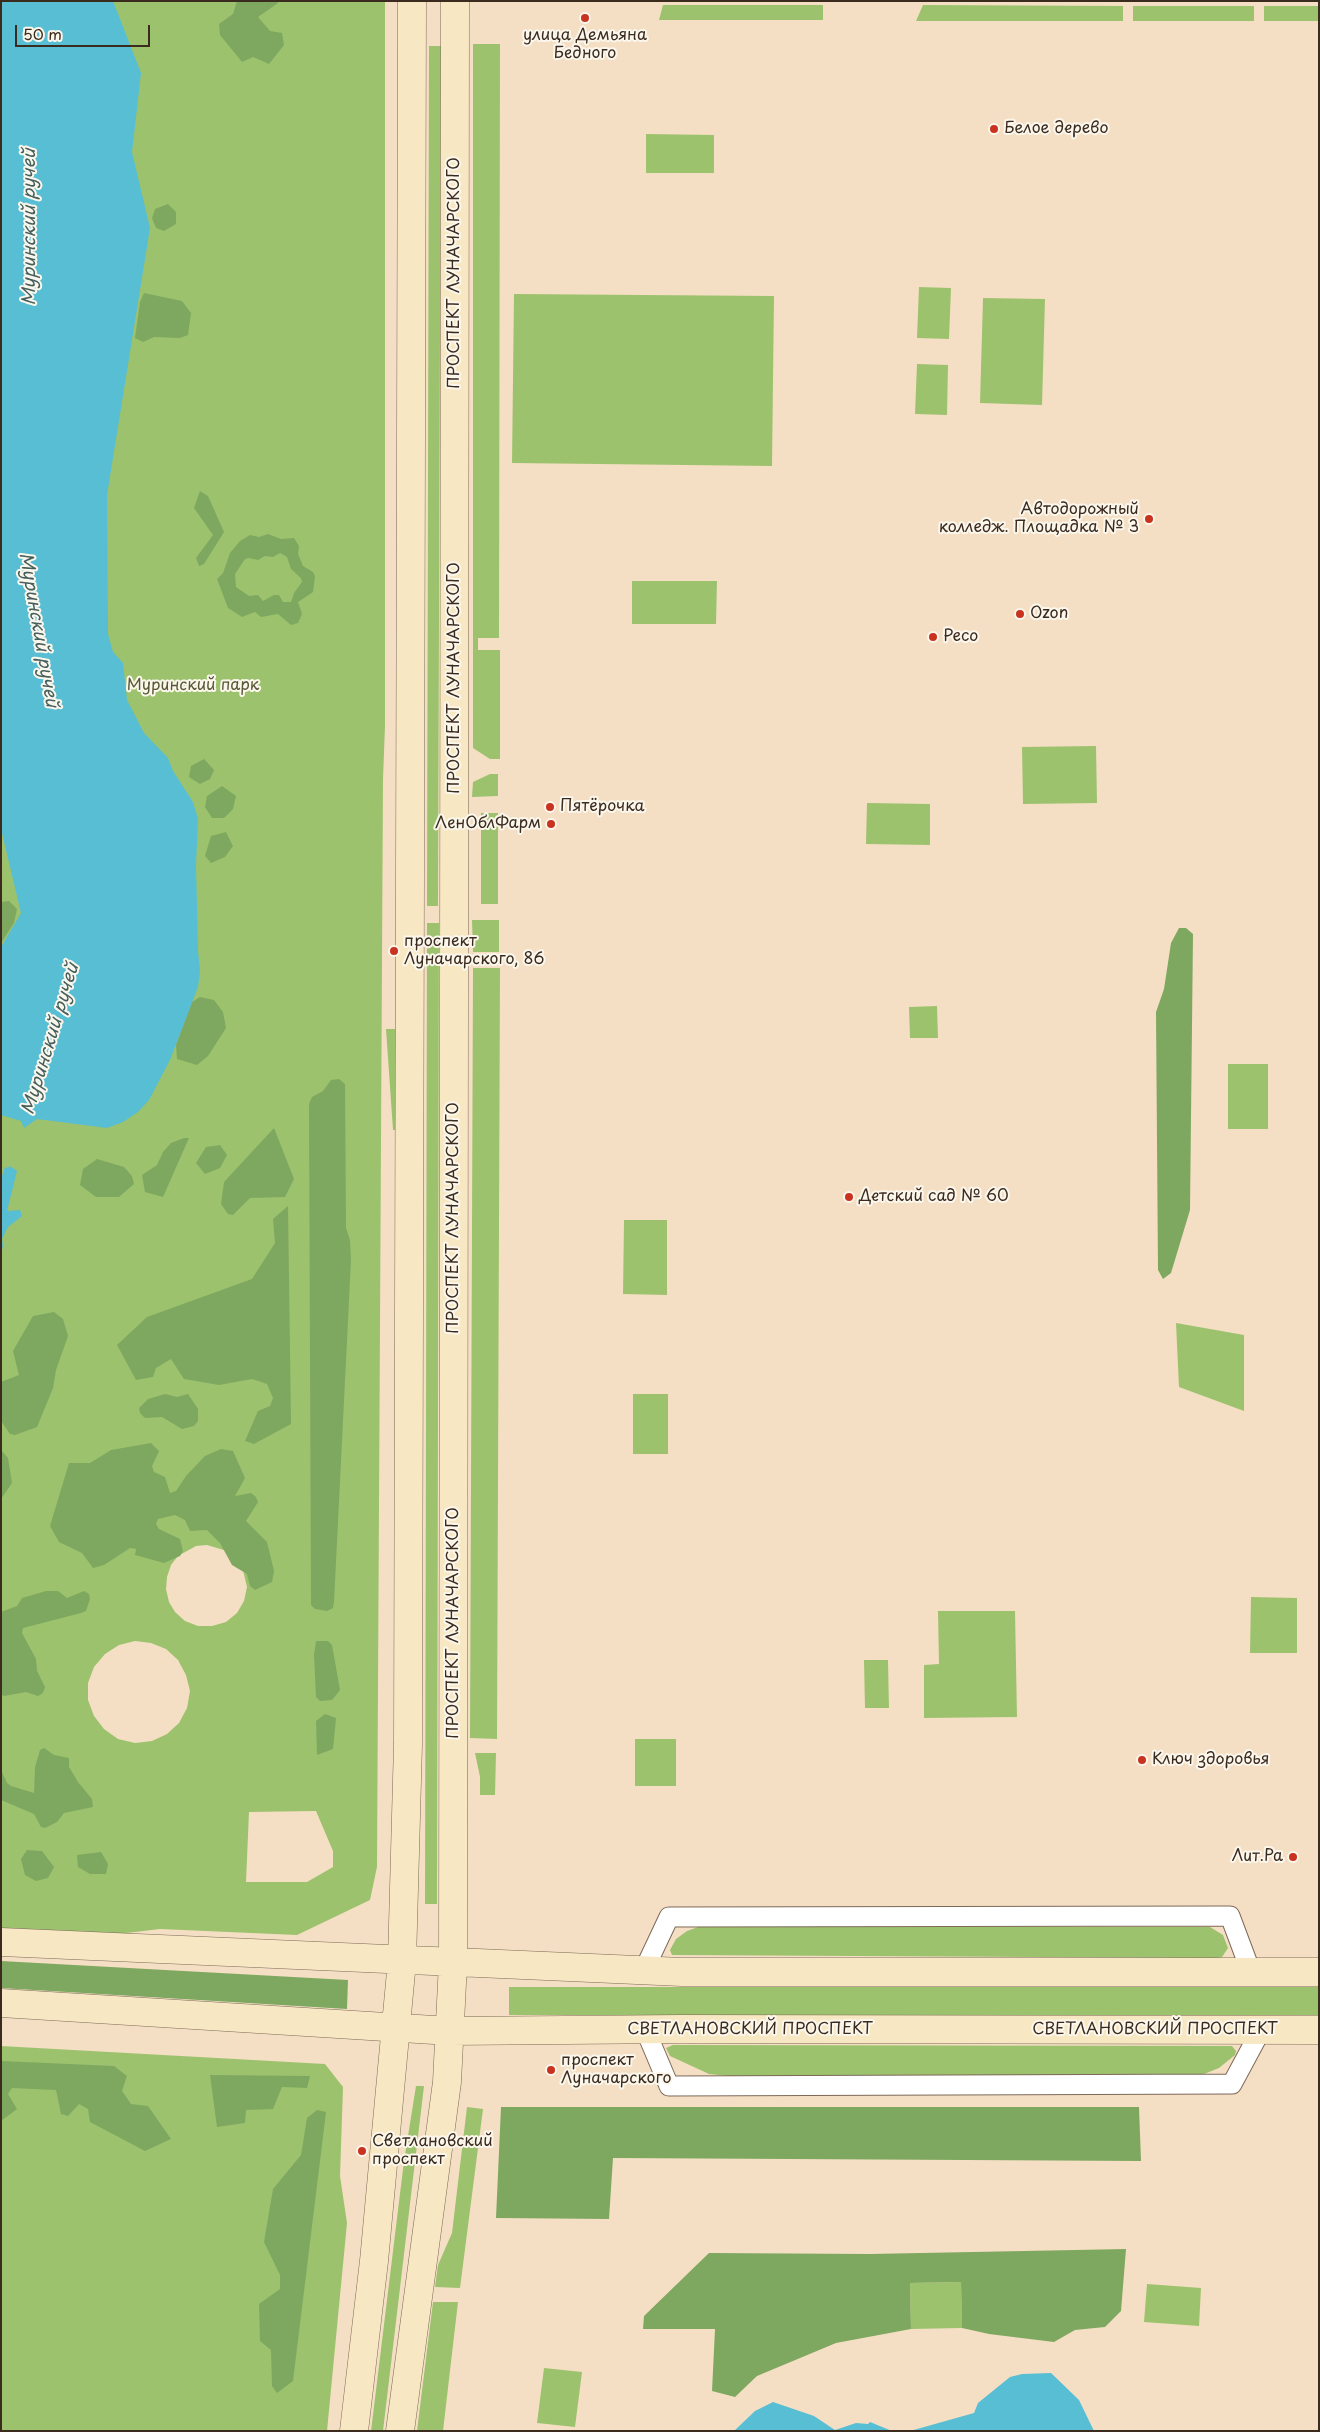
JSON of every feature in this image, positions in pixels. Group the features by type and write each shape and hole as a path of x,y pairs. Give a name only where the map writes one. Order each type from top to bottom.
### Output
{"main road":[{"path":"354,2431 374,2261 402,1961 408,1734 412,1"},
{"name":"ПРОСПЕКТ ЛУНАЧАРСКОГО","path":"400,2431 446,2092 453,1963 455,1"},
{"path":"1,1942 402,1961 644,1970 1319,1972"},
{"name":"СВЕТЛАНОВСКИЙ ПРОСПЕКТ","path":"1,2003 450,2031 1319,2030"}],"street":[{"path":"644,1970 669,1917 1230,1916 1251,1972"},
{"path":"645,2030 669,2086 1232,2084 1261,2030"}],"green space":[{"name":"Муринский парк","path":"1,1 385,1 385,726 383,779 377,1867 370,1900 297,1935 160,1929 118,1934 1,1928","holes":["207,1545 227,1551 242,1566 247,1587 244,1601 237,1613 226,1622 212,1626 198,1626 185,1621 175,1612 169,1602 166,1589 167,1577 171,1565 178,1556 196,1546","135,1641 151,1643 166,1649 178,1660 186,1675 190,1691 187,1708 179,1723 167,1734 152,1741 135,1743 118,1739 104,1729 94,1716 88,1700 88,1683 94,1667 105,1654 119,1645","316,1811 333,1851 333,1867 307,1882 246,1882 249,1812"]},
{"path":"237,1 277,1 278,3 258,17 270,31 282,33 284,45 269,64 253,57 242,62 220,35 219,24 233,14"},
{"path":"663,5 823,5 823,20 659,20"},
{"path":"923,5 1123,6 1123,21 916,21"},
{"path":"1133,6 1254,6 1254,21 1133,21"},
{"path":"1264,6 1319,6 1319,21 1264,21"},
{"path":"473,44 500,44 499,638 478,638 478,650 500,650 500,759 490,759 473,748"},
{"path":"429,46 441,46 438,906 427,906"},
{"path":"646,134 714,135 714,173 646,173"},
{"path":"168,204 176,212 176,224 164,231 156,228 152,218 155,209"},
{"path":"919,287 951,288 949,339 917,338"},
{"path":"144,293 182,301 191,313 188,335 180,338 154,337 143,342 135,338 140,302"},
{"path":"514,294 774,296 772,466 512,463"},
{"path":"983,298 1045,299 1042,405 980,403"},
{"path":"917,364 948,365 947,415 915,414"},
{"path":"200,491 208,496 224,532 204,564 199,566 196,558 213,535 194,508"},
{"path":"268,534 281,539 294,538 299,546 298,554 303,566 313,572 315,576 313,592 298,602 302,614 298,623 291,625 278,614 261,617 255,612 242,617 228,608 217,579 223,573 230,553 240,541 250,535 259,537","holes":["280,553 287,557 291,569 301,578 302,582 294,593 291,602 283,602 279,595 274,595 263,601 258,595 249,596 236,587 235,574 245,559 258,560 265,556 273,557"]},
{"path":"632,581 717,581 716,624 632,624"},
{"path":"1096,746 1097,803 1023,804 1022,747"},
{"path":"204,759 214,770 210,779 200,784 189,777 191,766"},
{"path":"490,774 498,774 498,796 472,797 473,782"},
{"path":"222,786 236,796 233,809 224,818 212,818 205,807 207,796"},
{"path":"867,803 930,804 930,845 866,844"},
{"path":"481,813 498,813 498,904 481,904"},
{"path":"226,832 233,846 225,857 211,863 205,856 211,836"},
{"path":"9,901 17,909 14,923 1,943 1,902"},
{"path":"472,920 499,920 499,952 473,952"},
{"path":"427,923 439,923 437,1904 425,1904"},
{"path":"1179,928 1186,928 1193,934 1190,1210 1171,1273 1163,1279 1158,1270 1156,1012 1164,989 1171,943"},
{"path":"473,968 500,968 497,1739 470,1738"},
{"path":"200,997 214,1000 223,1012 226,1028 208,1056 197,1065 177,1059 176,1045 192,1002"},
{"path":"937,1006 938,1038 910,1038 909,1007"},
{"path":"386,1029 396,1029 396,1130 393,1130"},
{"path":"1228,1064 1268,1064 1268,1129 1228,1129"},
{"path":"339,1079 345,1084 346,1228 350,1240 351,1260 334,1602 333,1608 327,1611 315,1609 311,1605 309,1104 312,1097 323,1091 331,1080"},
{"path":"274,1128 294,1179 285,1197 250,1198 233,1215 228,1214 221,1204 224,1182"},
{"path":"189,1138 163,1197 145,1192 142,1175 157,1165 163,1152 171,1143"},
{"path":"220,1145 227,1155 220,1168 205,1174 196,1163 206,1147"},
{"path":"97,1159 124,1167 132,1176 134,1184 119,1197 96,1197 80,1185 83,1169"},
{"path":"288,1206 291,1424 254,1444 245,1441 258,1411 270,1406 273,1398 267,1384 252,1379 219,1385 184,1379 171,1359 156,1368 153,1377 136,1380 117,1345 147,1317 252,1279 275,1243 273,1219"},
{"path":"624,1220 667,1220 667,1295 623,1294"},
{"path":"54,1312 63,1319 68,1336 56,1370 53,1388 37,1427 15,1435 10,1434 1,1421 1,1382 19,1375 13,1351 33,1316"},
{"path":"1176,1323 1244,1335 1244,1411 1179,1387"},
{"path":"165,1394 177,1397 188,1394 198,1409 198,1421 194,1426 182,1429 162,1417 145,1418 140,1413 139,1408 148,1399"},
{"path":"633,1394 668,1394 668,1454 633,1454"},
{"path":"151,1443 159,1451 152,1466 154,1472 165,1477 170,1493 176,1491 186,1476 205,1456 221,1449 233,1451 245,1478 235,1496 251,1493 256,1497 258,1502 246,1521 267,1542 274,1571 272,1582 255,1590 250,1586 247,1574 232,1565 220,1543 207,1530 190,1531 185,1520 175,1515 158,1519 156,1524 159,1529 180,1539 183,1551 180,1556 164,1563 135,1555 136,1549 130,1548 104,1565 93,1568 82,1553 59,1542 50,1526 69,1463 90,1463 111,1450"},
{"path":"1,1450 8,1458 12,1483 1,1499"},
{"path":"46,1591 58,1591 67,1598 84,1591 89,1594 90,1599 86,1611 23,1628 22,1633 36,1659 37,1671 45,1687 43,1693 38,1696 26,1692 4,1696 1,1694 1,1612 17,1606 22,1598"},
{"path":"1251,1597 1297,1598 1297,1653 1250,1653"},
{"path":"938,1611 1015,1611 1017,1717 924,1718 924,1665 939,1664"},
{"path":"316,1641 328,1641 332,1645 340,1690 332,1700 320,1701 316,1697 314,1655"},
{"path":"864,1660 888,1660 889,1708 865,1708"},
{"path":"325,1714 336,1718 333,1749 317,1755 316,1721"},
{"path":"635,1739 676,1739 676,1786 635,1786"},
{"path":"44,1748 54,1755 69,1758 69,1767 92,1799 93,1807 64,1813 57,1822 45,1828 41,1827 34,1814 1,1800 1,1770 7,1783 11,1786 34,1793 35,1767 40,1750"},
{"path":"475,1753 496,1753 495,1795 480,1795 480,1777"},
{"path":"27,1850 42,1851 54,1867 48,1878 36,1881 25,1875 21,1859"},
{"path":"101,1852 108,1864 106,1874 90,1874 78,1867 77,1855"},
{"path":"701,1926 1210,1927 1223,1935 1228,1948 1222,1957 1217,1958 672,1955 670,1950 676,1939 687,1931"},
{"path":"1,1961 348,1980 347,2009 1,1988"},
{"path":"509,1987 1319,1987 1319,2015 509,2015"},
{"path":"673,2045 1232,2046 1236,2051 1235,2055 1219,2068 1204,2074 1186,2077 729,2076 709,2074 670,2056 666,2048"},
{"path":"1,2046 325,2064 343,2087 340,2176 347,2223 327,2431 1,2431"},
{"path":"1,2061 114,2066 127,2076 122,2091 131,2104 148,2106 171,2139 145,2151 90,2122 88,2109 79,2104 68,2116 61,2114 56,2090 12,2088 8,2094 17,2109 1,2121"},
{"path":"210,2075 310,2076 307,2088 282,2087 273,2109 246,2110 245,2123 217,2127"},
{"path":"416,2086 424,2086 383,2431 371,2431 404,2161"},
{"path":"467,2107 483,2109 460,2288 435,2287 438,2265 452,2233"},
{"path":"501,2107 1139,2107 1141,2161 613,2158 609,2219 496,2218"},
{"path":"317,2110 326,2112 293,2381 277,2393 272,2386 271,2350 260,2341 259,2304 280,2289 280,2275 264,2242 273,2189 301,2155 307,2118"},
{"path":"1126,2249 1121,2311 1105,2327 1075,2330 1054,2342 989,2334 962,2328 961,2282 910,2283 911,2329 836,2343 757,2376 735,2397 712,2391 715,2329 643,2329 644,2316 709,2253 870,2254"},
{"path":"961,2282 962,2328 911,2329 910,2283"},
{"path":"1147,2284 1201,2288 1199,2326 1144,2322"},
{"path":"433,2302 458,2302 443,2431 417,2431"},
{"path":"544,2368 582,2372 575,2427 537,2423"}],"water":[{"name":"Муринский ручей","path":"1,1 113,1 141,73 132,152 150,228 107,495 108,634 113,652 123,663 127,700 144,733 168,758 173,771 193,802 198,819 196,865 200,971 198,987 170,1060 149,1100 138,1112 123,1122 107,1128 37,1119 24,1128 21,1121 1,1115 1,947 21,913 1,829"},
{"path":"10,1166 17,1171 7,1211 20,1210 22,1216 8,1227 2,1239 1,1253 1,1179 5,1167 8,1168"},
{"path":"1051,2373 1079,2400 1094,2431 910,2431 974,2413 978,2403 1010,2377 1022,2374"},
{"path":"773,2402 814,2416 835,2430 856,2423 868,2424 870,2422 892,2431 734,2431 755,2411"}],"place":[{"name":"улица Демьяна Бедного","path":"585,18"},
{"name":"Белое дерево","path":"994,129"},
{"name":"Автодорожный колледж. Площадка № 3","path":"1149,519"},
{"name":"Ozon","path":"1020,614"},
{"name":"Ресо","path":"933,637"},
{"name":"Пятёрочка","path":"550,807"},
{"name":"ЛенОблФарм","path":"551,824"},
{"name":"проспект Луначарского, 86","path":"394,951"},
{"name":"Детский сад № 60","path":"849,1197"},
{"name":"Ключ здоровья","path":"1142,1760"},
{"name":"Лит.Ра","path":"1293,1857"},
{"name":"проспект Луначарского","path":"551,2070"},
{"name":"Светлановский проспект","path":"362,2151"}]}
